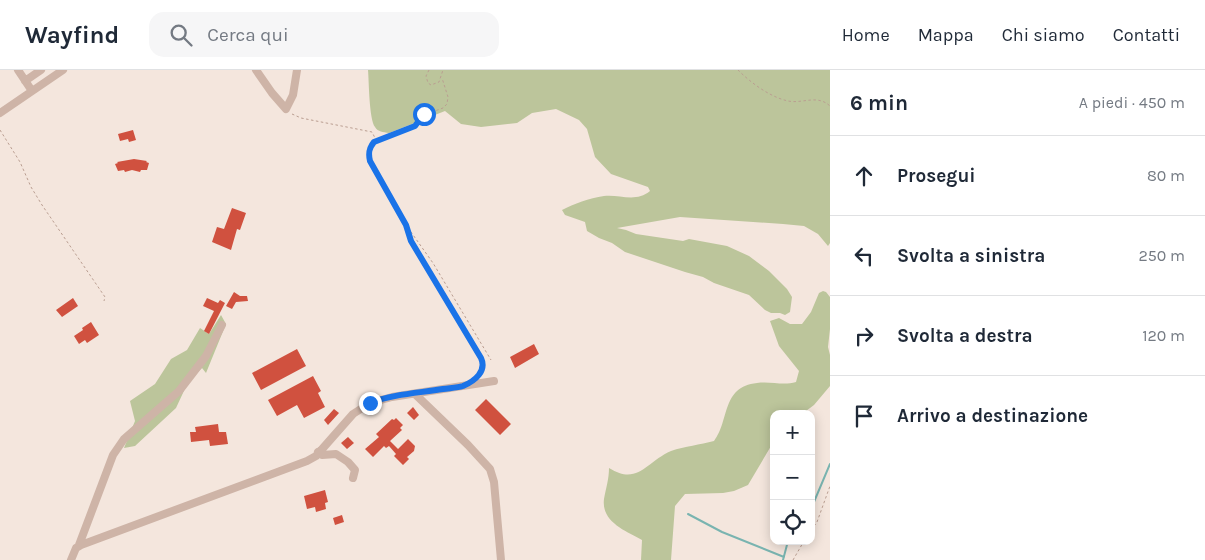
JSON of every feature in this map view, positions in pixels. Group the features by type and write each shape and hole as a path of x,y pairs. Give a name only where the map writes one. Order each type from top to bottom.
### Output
{"street":[{"path":"18,70 32,91"},
{"path":"25,80 41,70"},
{"path":"0,113 63,70"},
{"path":"256,70 286,109 292,95 297,70"},
{"path":"71,560 79,545 113,455 124,439 179,391 206,356 222,325"},
{"path":"79,545 304,463 318,452 353,414 379,400 494,381"},
{"path":"415,394 490,469 494,482 501,560"},
{"path":"318,452 322,455 336,454 348,462 355,470 353,478"}],"path":[{"path":"429,70 427,80 431,85 439,82 444,70"},
{"path":"738,70 746,79 788,101 814,99 827,103 830,106"},
{"path":"374,142 415,126 424,114 443,108 447,104 448,97 442,78"},
{"path":"286,109 301,118 368,130 374,135 374,142 369,151 370,161 406,225 433,262 491,360"},
{"path":"0,130 20,162 42,205 105,297 104,301"},
{"path":"406,225 411,241 483,362 483,371 476,377"},
{"path":"815,525 830,486"},
{"path":"793,560 802,545"}],"green space":[{"path":"368,70 830,70 830,243 828,246 818,234 804,226 783,224 680,217 617,228 636,234 683,241 689,239 727,246 749,256 769,271 787,289 792,297 790,312 785,315 771,313 749,295 714,283 703,277 625,252 612,243 587,231 585,222 565,215 562,210 587,200 604,196 639,197 650,191 648,187 611,174 595,157 587,129 579,120 556,109 532,113 517,123 481,127 461,124 445,111 389,133 383,132 376,129 373,123 370,108"},
{"path":"826,292 830,297 828,347 830,355 830,386 807,410 770,410 770,448 748,485 723,493 685,494 675,506 671,560 641,560 642,540 616,525 606,514 604,499 609,468 619,473 635,473 671,451 714,441 719,433 728,406 737,391 745,386 757,383 786,384 796,382 799,371 779,346 770,321 779,318 790,324 802,324 811,312 819,293"},
{"path":"221,315 226,324 206,373 202,368 189,380 176,408 135,446 124,448 135,421 130,401 155,384 171,359 187,350 200,328 209,334"}],"building":[{"path":"133,130 136,140 129,142 128,139 120,141 118,134"},
{"path":"134,159 147,161 149,163 147,170 141,170 140,172 132,170 118,171 115,164 117,162"},
{"path":"232,208 246,213 240,230 237,229 231,250 212,242 217,227 224,229"},
{"path":"234,292 240,296 247,296 248,301 236,302 232,309 226,306"},
{"path":"73,298 78,306 62,317 56,310"},
{"path":"207,298 218,303 220,300 225,303 209,334 204,331 214,311 203,306"},
{"path":"91,322 99,335 87,343 85,340 79,344 74,336"},
{"path":"534,344 539,354 515,368 510,357"},
{"path":"297,349 306,366 261,390 252,373"},
{"path":"313,376 321,391 318,393 325,407 304,418 297,405 277,416 268,400"},
{"path":"486,399 511,424 500,435 475,410"},
{"path":"413,407 419,415 414,420 407,413"},
{"path":"334,409 339,413 328,425 324,420"},
{"path":"396,418 403,425 400,428 402,430 390,441 398,449 408,439 415,446 414,451 407,457 409,459 403,465 394,456 396,454 389,446 386,448 384,446 373,457 365,449 379,437 376,434 392,419"},
{"path":"218,424 219,432 226,432 228,444 210,446 209,440 191,442 190,432 196,432 195,427"},
{"path":"348,437 354,443 347,449 341,443"},
{"path":"325,490 328,502 325,503 326,509 316,512 315,507 307,509 304,496"},
{"path":"342,515 344,522 335,525 333,518"}],"waterway":[{"path":"815,500 830,464"},
{"path":"688,514 722,532 784,557"},
{"path":"783,560 787,545"}],"route":[{"path":"370,403 392,397 463,386 483,371 481,358 411,241 406,225 368,155 370,147 374,142 415,126 424,114"}]}
